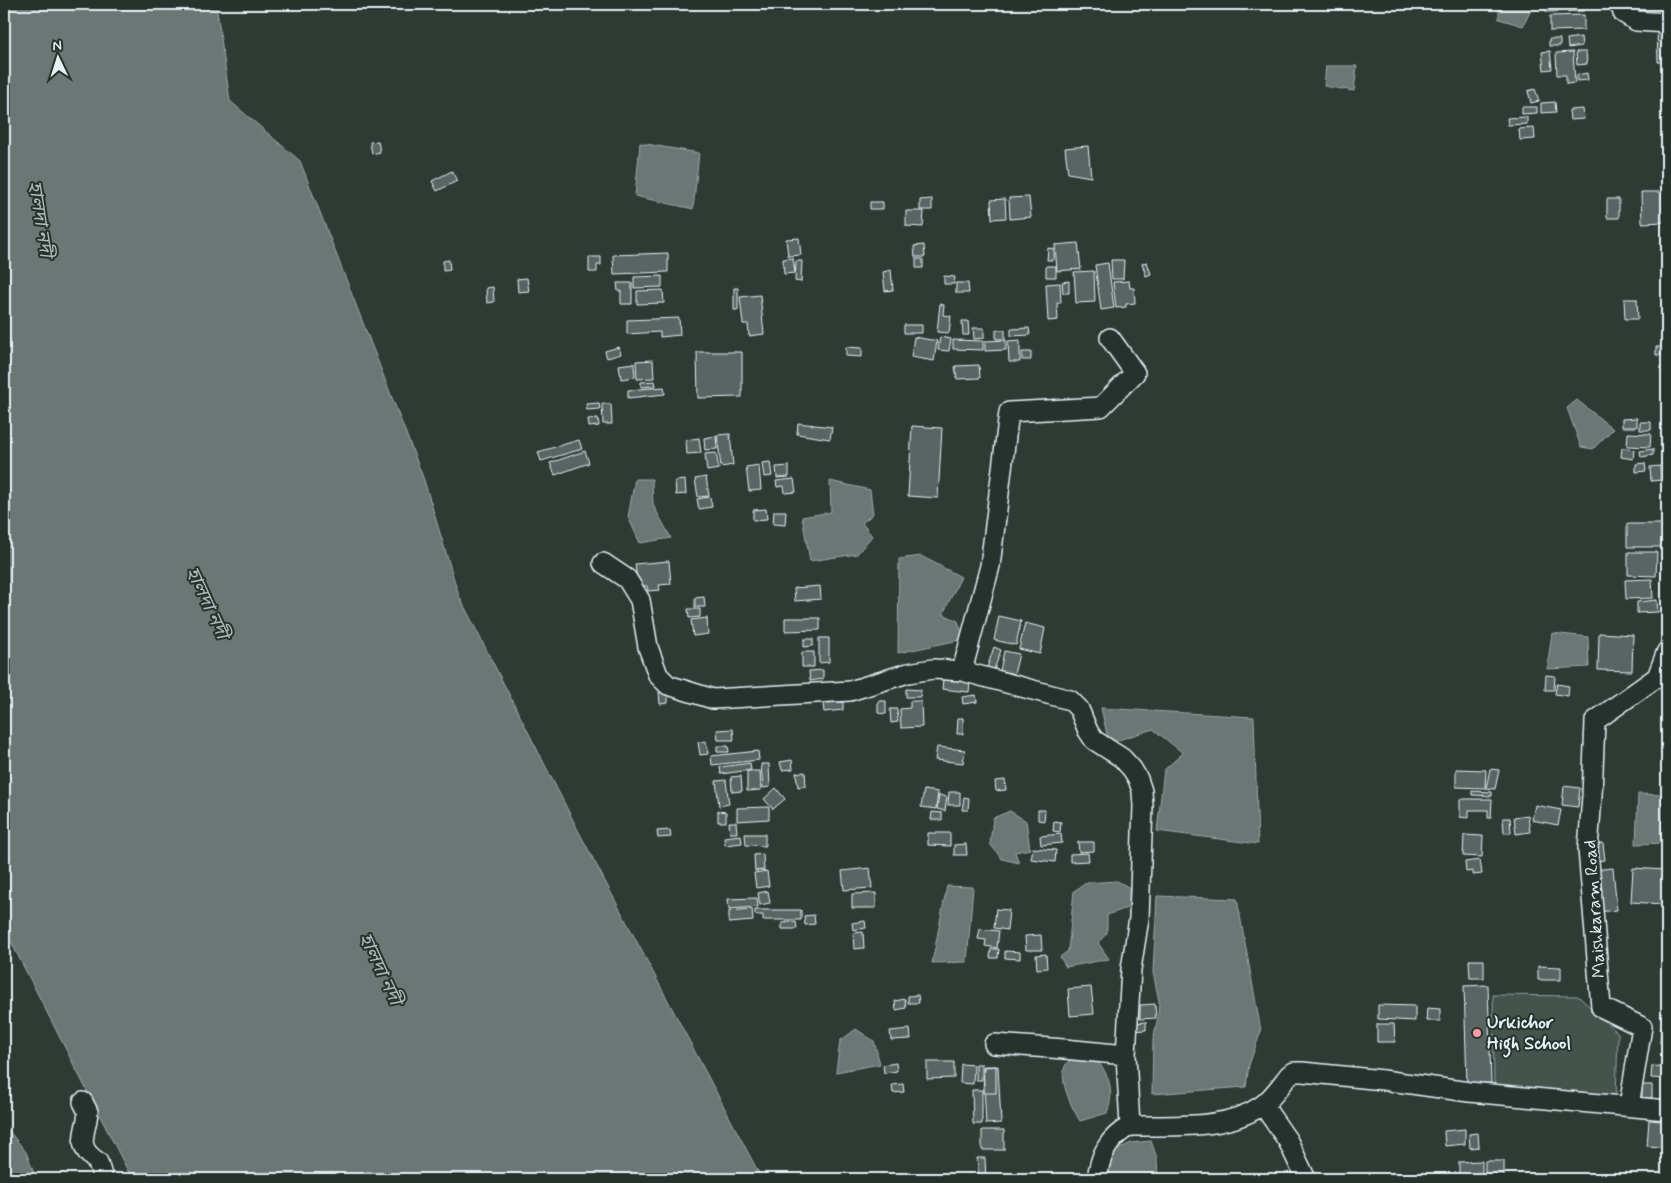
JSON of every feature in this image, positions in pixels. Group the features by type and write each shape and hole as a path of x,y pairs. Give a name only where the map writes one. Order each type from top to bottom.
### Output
{"street":[{"path":"1620,4 1622,13 1636,21 1667,23"},
{"path":"962,671 990,566 1009,412 1101,407 1135,373 1110,338"},
{"path":"603,563 628,578 640,600 648,646 658,675 668,685 712,699 850,691 908,673 933,670 962,671 1070,700 1079,709 1094,740 1122,758 1138,779 1142,791 1139,918 1131,969 1126,1055 1130,1126"},
{"name":"Maishkaram Road","path":"1630,1106 1642,1027 1601,1007 1588,849 1595,721 1657,676 1667,651"},
{"path":"994,1044 1126,1055"},
{"path":"1097,1179 1098,1168 1108,1143 1118,1132 1130,1126 1212,1123 1228,1120 1263,1105 1289,1075 1294,1072 1383,1080 1470,1092 1667,1110"},
{"path":"83,1102 88,1112 83,1135 84,1149 90,1157 98,1162 103,1179"},
{"path":"1263,1105 1288,1141 1306,1179"}],"shaded area":[{"path":"1493,995 1578,996 1618,1033 1616,1099 1494,1086"}],"water":[{"name":"হালদা নদী","path":"4,4 216,4 230,101 300,161 424,480 459,596 579,832 762,1179 132,1179 4,928"},
{"path":"1499,4 1534,4 1523,26 1499,19"},
{"path":"1326,66 1357,66 1354,91 1324,86"},
{"path":"640,143 699,153 693,209 635,196"},
{"path":"1577,400 1613,429 1593,449 1581,447 1567,408"},
{"path":"635,479 652,479 653,505 671,538 640,543 628,517"},
{"path":"830,481 870,490 873,514 862,523 872,536 857,554 810,561 802,517 831,512"},
{"path":"921,556 961,577 943,614 958,621 964,639 898,653 899,559"},
{"path":"1552,633 1588,637 1589,667 1547,669"},
{"path":"1101,708 1254,717 1258,844 1157,831 1164,770 1183,753 1153,729 1109,743"},
{"path":"1638,794 1667,795 1667,843 1636,844"},
{"path":"1010,811 1026,821 1030,849 1015,852 1019,863 1002,859 990,844 993,818"},
{"path":"1117,881 1130,888 1133,906 1107,915 1107,933 1098,943 1109,959 1066,967 1060,957 1068,951 1074,891 1086,883"},
{"path":"947,886 973,887 967,962 932,963"},
{"path":"1157,896 1237,899 1261,1031 1249,1065 1246,1087 1152,1094 1153,1040 1159,1001 1153,972"},
{"path":"856,1029 874,1041 880,1064 836,1072 840,1041"},
{"path":"1082,1054 1088,1062 1098,1062 1106,1073 1111,1093 1107,1113 1080,1121 1066,1092 1063,1075 1064,1068 1068,1062"},
{"path":"4,1125 26,1152 36,1179 4,1179"},
{"path":"1151,1141 1157,1158 1158,1179 1108,1179 1111,1153 1131,1143"}],"building":[{"path":"1546,4 1584,4 1584,11 1546,12"},
{"path":"1584,15 1584,30 1550,31 1550,16"},
{"path":"1657,29 1667,29 1667,62 1658,62"},
{"path":"1581,37 1582,46 1568,48 1567,39"},
{"path":"1549,39 1560,39 1560,46 1549,46"},
{"path":"1550,51 1552,69 1544,70 1542,52"},
{"path":"1573,52 1575,83 1566,84 1566,75 1557,75 1556,53"},
{"path":"1576,52 1586,52 1587,64 1577,65"},
{"path":"1587,73 1588,80 1577,81 1577,75"},
{"path":"1535,89 1539,101 1531,103 1528,91"},
{"path":"1555,102 1556,112 1541,113 1541,103"},
{"path":"1522,107 1537,107 1537,113 1522,114"},
{"path":"1583,109 1584,119 1570,120 1569,110"},
{"path":"1527,117 1527,124 1508,125 1507,118"},
{"path":"1534,128 1535,139 1520,140 1519,129"},
{"path":"378,141 380,152 372,154 370,142"},
{"path":"1088,146 1091,177 1068,173 1065,148"},
{"path":"452,171 457,181 437,191 432,181"},
{"path":"1641,192 1667,192 1667,222 1642,223"},
{"path":"1029,197 1031,217 1010,219 1009,198"},
{"path":"932,199 932,210 920,210 920,200"},
{"path":"1005,199 1006,218 992,219 991,200"},
{"path":"1607,199 1619,199 1619,218 1607,218"},
{"path":"870,202 883,202 883,209 870,209"},
{"path":"906,211 924,211 923,227 906,226"},
{"path":"799,238 801,255 788,256 786,239"},
{"path":"1078,243 1081,269 1057,271 1055,245"},
{"path":"924,245 925,257 915,257 914,246"},
{"path":"1048,248 1054,249 1054,260 1047,260"},
{"path":"668,253 668,272 614,274 613,255"},
{"path":"589,257 601,257 601,265 597,265 597,272 589,272"},
{"path":"793,258 795,273 784,274 783,259"},
{"path":"916,259 923,259 923,268 916,268"},
{"path":"449,260 450,270 443,271 443,261"},
{"path":"1111,260 1124,260 1123,279 1112,279"},
{"path":"796,261 802,261 801,282 795,281"},
{"path":"1147,262 1151,274 1146,276 1142,263"},
{"path":"1108,263 1114,308 1101,310 1095,265"},
{"path":"1046,266 1056,266 1056,277 1046,277"},
{"path":"891,270 893,290 885,291 883,272"},
{"path":"1094,271 1095,302 1076,303 1074,272"},
{"path":"662,276 662,287 634,288 634,277"},
{"path":"944,276 955,277 954,284 944,284"},
{"path":"527,278 529,291 518,292 517,279"},
{"path":"1069,281 1069,293 1063,293 1062,282"},
{"path":"1129,281 1130,288 1134,288 1135,303 1126,304 1126,307 1116,308 1113,282"},
{"path":"617,283 632,283 632,304 621,304 621,291 618,291"},
{"path":"956,283 968,283 969,293 956,293"},
{"path":"1060,283 1061,303 1057,303 1058,320 1048,321 1046,284"},
{"path":"493,287 494,302 487,303 486,288"},
{"path":"734,288 738,288 738,310 734,310"},
{"path":"663,290 664,303 637,304 637,291"},
{"path":"760,295 764,334 749,336 748,324 743,324 740,297"},
{"path":"1624,299 1637,299 1638,319 1625,319"},
{"path":"940,304 944,305 943,315 951,316 949,333 937,332"},
{"path":"679,318 680,335 660,337 660,332 627,334 627,320"},
{"path":"962,321 968,321 969,335 963,335"},
{"path":"904,325 922,325 922,333 904,333"},
{"path":"973,328 984,328 984,338 974,339"},
{"path":"1029,328 1030,335 1011,336 1011,329"},
{"path":"996,330 1005,330 1005,339 996,339"},
{"path":"914,337 937,341 934,361 911,357"},
{"path":"940,337 951,339 949,351 938,350"},
{"path":"953,340 983,341 983,350 953,349"},
{"path":"1006,340 1006,350 985,351 985,341"},
{"path":"1020,340 1020,362 1009,362 1008,341"},
{"path":"619,347 621,354 607,358 605,351"},
{"path":"846,347 862,348 862,357 846,356"},
{"path":"1656,347 1667,347 1667,355 1656,355"},
{"path":"697,352 742,352 742,397 698,398"},
{"path":"1022,352 1031,352 1031,360 1022,360"},
{"path":"653,360 654,378 637,379 636,361"},
{"path":"634,363 635,377 621,379 619,365"},
{"path":"979,365 980,378 957,379 955,366"},
{"path":"655,381 656,386 641,387 641,382"},
{"path":"664,387 665,394 628,398 628,390"},
{"path":"599,403 600,409 587,410 586,404"},
{"path":"602,404 611,404 612,424 603,424"},
{"path":"598,418 599,426 589,427 588,419"},
{"path":"1637,418 1637,427 1622,427 1622,419"},
{"path":"1640,422 1651,422 1651,430 1640,430"},
{"path":"798,423 832,427 830,439 797,434"},
{"path":"912,426 942,428 938,498 908,496"},
{"path":"1628,433 1651,434 1650,447 1627,446"},
{"path":"730,434 733,465 721,467 717,435"},
{"path":"716,436 717,449 705,450 704,438"},
{"path":"699,438 701,453 687,454 686,440"},
{"path":"579,440 582,449 541,461 538,452"},
{"path":"1622,448 1634,450 1633,459 1621,457"},
{"path":"1653,449 1653,455 1641,457 1640,451"},
{"path":"585,451 589,463 555,475 550,463"},
{"path":"716,453 719,469 707,471 705,454"},
{"path":"770,462 772,476 764,477 762,463"},
{"path":"1645,463 1646,471 1636,472 1636,464"},
{"path":"759,465 761,490 749,491 746,467"},
{"path":"789,466 789,477 777,478 776,467"},
{"path":"1660,466 1661,480 1651,481 1650,467"},
{"path":"706,477 709,496 698,497 695,479"},
{"path":"794,479 796,492 785,493 784,486 777,487 776,481"},
{"path":"685,480 686,494 676,495 675,481"},
{"path":"710,497 712,507 699,509 697,499"},
{"path":"766,509 767,519 753,520 753,510"},
{"path":"774,511 786,511 785,525 773,524"},
{"path":"1627,524 1664,524 1663,547 1627,547"},
{"path":"1628,552 1657,552 1656,576 1628,575"},
{"path":"669,561 671,584 659,585 660,590 648,591 647,586 638,586 635,564"},
{"path":"1652,579 1653,598 1626,599 1625,580"},
{"path":"820,586 821,599 795,601 794,588"},
{"path":"704,597 705,607 695,607 695,598"},
{"path":"1657,600 1658,612 1637,613 1637,602"},
{"path":"688,609 700,609 700,617 689,618"},
{"path":"999,616 1021,621 1016,645 994,640"},
{"path":"707,618 708,634 693,636 691,620"},
{"path":"785,618 820,618 820,630 785,631"},
{"path":"1025,623 1045,628 1040,654 1019,649"},
{"path":"1599,633 1633,635 1632,671 1598,670"},
{"path":"819,638 829,638 829,662 819,663"},
{"path":"804,639 813,639 813,646 804,647"},
{"path":"994,647 1001,650 994,670 987,668"},
{"path":"1004,651 1019,654 1014,674 1000,671"},
{"path":"802,652 814,652 814,667 802,667"},
{"path":"823,670 823,679 810,681 809,671"},
{"path":"1546,675 1555,676 1554,690 1545,690"},
{"path":"943,679 970,682 969,692 942,689"},
{"path":"1557,684 1569,686 1568,696 1555,694"},
{"path":"906,689 921,690 920,697 906,697"},
{"path":"668,691 668,703 660,704 659,692"},
{"path":"976,695 977,702 963,704 962,697"},
{"path":"878,701 886,701 886,714 878,713"},
{"path":"910,701 921,701 922,727 901,728 900,709 910,708"},
{"path":"843,702 843,710 824,712 823,703"},
{"path":"890,709 897,709 898,722 891,723"},
{"path":"958,718 963,718 963,734 957,734"},
{"path":"733,729 734,740 718,740 717,730"},
{"path":"706,741 708,754 700,755 698,742"},
{"path":"717,746 728,746 729,752 717,752"},
{"path":"937,747 965,750 963,763 935,760"},
{"path":"758,751 759,760 712,765 711,756"},
{"path":"792,760 793,769 782,770 780,762"},
{"path":"750,763 751,770 721,774 720,767"},
{"path":"761,764 769,764 770,787 763,788"},
{"path":"1456,769 1486,770 1485,788 1456,787"},
{"path":"1490,769 1499,770 1495,789 1486,788"},
{"path":"747,771 760,771 761,790 747,791"},
{"path":"805,772 806,786 798,787 796,773"},
{"path":"741,776 742,791 732,792 731,777"},
{"path":"726,780 729,804 719,806 716,781"},
{"path":"1005,780 1006,790 996,791 995,781"},
{"path":"1564,786 1580,788 1578,807 1562,805"},
{"path":"776,788 785,799 773,809 764,799"},
{"path":"924,790 938,792 936,809 921,807"},
{"path":"1472,791 1492,792 1492,796 1472,795"},
{"path":"949,792 960,792 960,805 948,805"},
{"path":"939,795 947,797 945,811 937,809"},
{"path":"964,797 969,798 968,810 962,810"},
{"path":"1460,799 1492,799 1491,818 1488,818 1488,810 1469,810 1469,818 1460,817"},
{"path":"1535,805 1561,810 1558,825 1532,820"},
{"path":"769,807 769,819 737,821 737,808"},
{"path":"1038,810 1045,810 1044,821 1038,820"},
{"path":"718,811 726,812 726,822 718,822"},
{"path":"932,812 942,813 942,820 931,820"},
{"path":"1528,815 1530,832 1516,834 1514,817"},
{"path":"1503,818 1510,818 1511,833 1504,833"},
{"path":"1054,821 1061,822 1060,832 1053,831"},
{"path":"729,822 736,822 737,833 730,833"},
{"path":"670,830 671,837 658,838 657,831"},
{"path":"928,833 950,833 950,846 928,845"},
{"path":"745,834 765,834 765,846 746,845"},
{"path":"1061,834 1062,843 1041,845 1040,836"},
{"path":"741,835 742,843 725,845 724,837"},
{"path":"1464,835 1483,836 1482,857 1463,856"},
{"path":"1078,842 1094,842 1094,851 1079,852"},
{"path":"1603,843 1605,860 1593,861 1592,844"},
{"path":"966,844 967,855 954,855 954,845"},
{"path":"1033,848 1056,850 1055,862 1031,859"},
{"path":"1088,853 1089,861 1070,862 1070,854"},
{"path":"763,854 764,870 755,871 754,855"},
{"path":"1480,860 1482,874 1473,875 1473,871 1466,872 1465,862"},
{"path":"870,868 872,888 844,890 842,871"},
{"path":"1613,868 1617,910 1598,912 1594,870"},
{"path":"1633,868 1665,870 1663,904 1631,902"},
{"path":"767,871 769,886 756,888 754,873"},
{"path":"768,891 770,903 760,905 758,893"},
{"path":"876,893 876,908 852,908 852,894"},
{"path":"757,898 758,907 729,909 728,899"},
{"path":"752,909 753,921 729,923 729,911"},
{"path":"996,909 1009,910 1007,930 994,928"},
{"path":"755,910 801,910 801,920 763,920 763,915 755,915"},
{"path":"814,915 815,924 805,925 804,916"},
{"path":"865,921 866,928 853,930 852,923"},
{"path":"796,922 797,929 782,929 782,923"},
{"path":"980,929 999,931 997,948 985,946 986,940 978,939"},
{"path":"863,932 864,948 854,949 853,933"},
{"path":"1041,935 1042,950 1026,950 1025,936"},
{"path":"991,949 999,949 998,958 990,958"},
{"path":"1005,951 1020,952 1020,959 1005,958"},
{"path":"1046,954 1047,968 1037,969 1036,955"},
{"path":"1469,960 1484,960 1484,978 1470,978"},
{"path":"1538,966 1561,967 1561,980 1538,980"},
{"path":"1488,985 1491,1083 1467,1084 1464,986"},
{"path":"1091,987 1094,1014 1070,1016 1068,989"},
{"path":"918,995 919,1003 908,1003 908,996"},
{"path":"905,999 906,1008 896,1010 895,1001"},
{"path":"1155,1004 1156,1018 1140,1019 1140,1005"},
{"path":"1378,1005 1415,1006 1415,1021 1378,1019"},
{"path":"1427,1008 1440,1009 1440,1021 1426,1021"},
{"path":"1146,1022 1146,1030 1132,1031 1132,1023"},
{"path":"1377,1024 1394,1024 1395,1042 1377,1042"},
{"path":"1661,1027 1667,1027 1667,1043 1660,1043"},
{"path":"910,1029 911,1039 891,1040 890,1031"},
{"path":"927,1062 954,1062 954,1078 927,1079"},
{"path":"896,1063 897,1071 884,1073 883,1065"},
{"path":"961,1064 974,1065 973,1084 960,1083"},
{"path":"976,1064 982,1064 982,1080 976,1080"},
{"path":"984,1066 996,1066 996,1093 983,1093"},
{"path":"998,1066 1001,1123 986,1124 983,1067"},
{"path":"1652,1066 1667,1067 1667,1079 1651,1078"},
{"path":"903,1084 904,1092 893,1093 892,1085"},
{"path":"1642,1085 1652,1085 1652,1098 1642,1098"},
{"path":"972,1090 982,1090 982,1124 973,1124"},
{"path":"1649,1120 1664,1121 1662,1147 1647,1146"},
{"path":"1465,1129 1465,1144 1445,1146 1444,1131"},
{"path":"982,1130 1004,1130 1004,1150 982,1150"},
{"path":"1478,1133 1479,1147 1470,1148 1469,1134"},
{"path":"977,1158 985,1158 986,1179 979,1179"},
{"path":"1482,1161 1482,1176 1459,1177 1459,1162"},
{"path":"1485,1161 1504,1161 1504,1179 1485,1179"}],"place":[{"name":"Urkichor High School","path":"1477,1033"}]}
